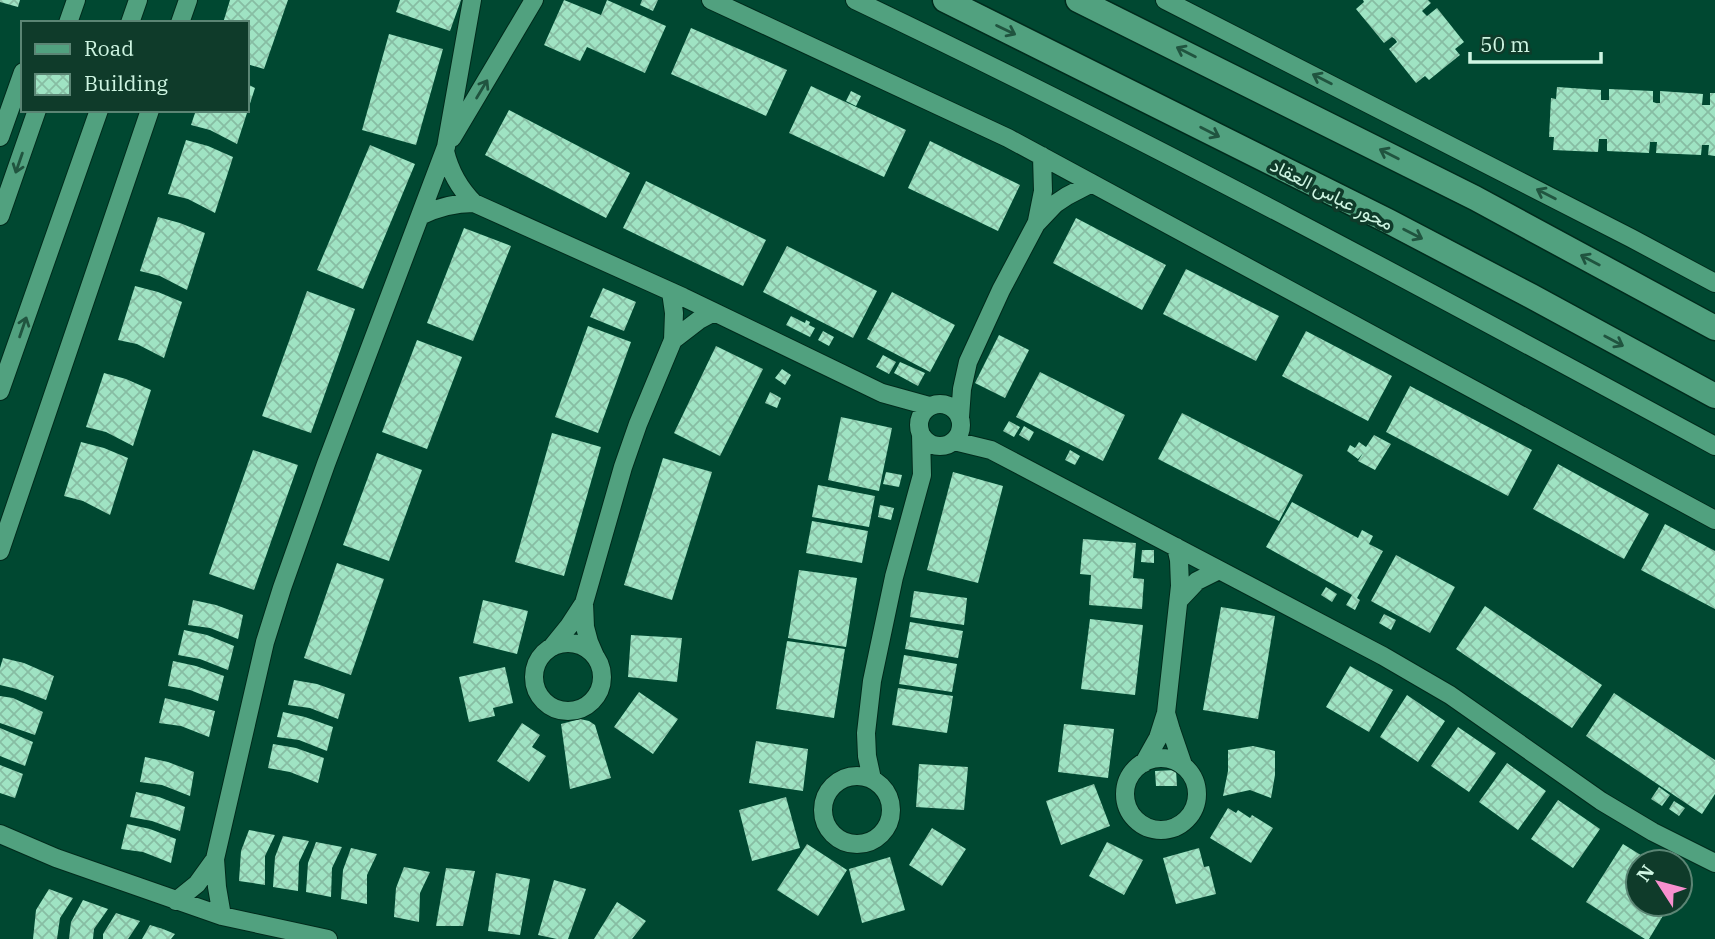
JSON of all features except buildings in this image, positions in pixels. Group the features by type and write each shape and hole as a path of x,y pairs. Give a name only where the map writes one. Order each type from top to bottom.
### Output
{"main road":[{"name":"محور عباس العقاد","path":"945,0 1400,228 1715,396"},
{"path":"1078,0 1475,198 1715,328"}],"street":[{"path":"69,21 76,0"},
{"path":"131,21 138,0"},
{"path":"181,21 188,0"},
{"path":"472,0 446,149 453,176 474,203 714,312 882,393 931,406 941,403 949,405 991,450"},
{"path":"222,916 215,859 265,642 282,588 326,464 446,149 534,0"},
{"path":"711,0 1009,138 1715,520"},
{"path":"855,0 1075,107 1490,324 1715,446"},
{"path":"1165,0 1619,231 1715,283"},
{"path":"0,137 21,78"},
{"path":"0,216 36,112"},
{"path":"0,391 98,112"},
{"path":"0,551 149,112"},
{"path":"922,475 960,432 962,389 968,362 1001,290 1036,224 1041,208 1042,156"},
{"path":"1036,224 1055,204 1092,183"},
{"path":"420,216 452,204 474,203"},
{"path":"584,603 585,627 603,676 601,687 597,697 589,705 580,710 558,711 540,699 533,679 534,668 539,658 569,626 584,603 623,467 642,413 673,340 674,313 671,292"},
{"path":"673,340 692,324 714,312"},
{"path":"872,779 866,733 872,681 894,577 922,475 920,417 968,362"},
{"path":"882,393 908,417 926,441 934,445 942,446 952,442 991,450 1383,656 1450,695 1601,800 1653,832 1715,863"},
{"path":"1144,763 1161,758 1172,760 1191,773 1198,794 1191,815 1183,823 1162,830 1140,824 1127,806 1125,794 1132,773 1144,763 1158,738 1167,713 1180,599 1176,547"},
{"path":"1180,599 1197,581 1219,570"},
{"path":"552,647 567,643 578,644 595,656"},
{"path":"1167,713 1183,765"},
{"path":"841,779 861,776 872,779 887,793 891,814 881,833 873,840 852,844 842,840 826,826 823,816 826,794 841,779 866,733"},
{"path":"0,834 56,858 222,916 328,939"},
{"path":"176,901 197,884 215,859"}]}
